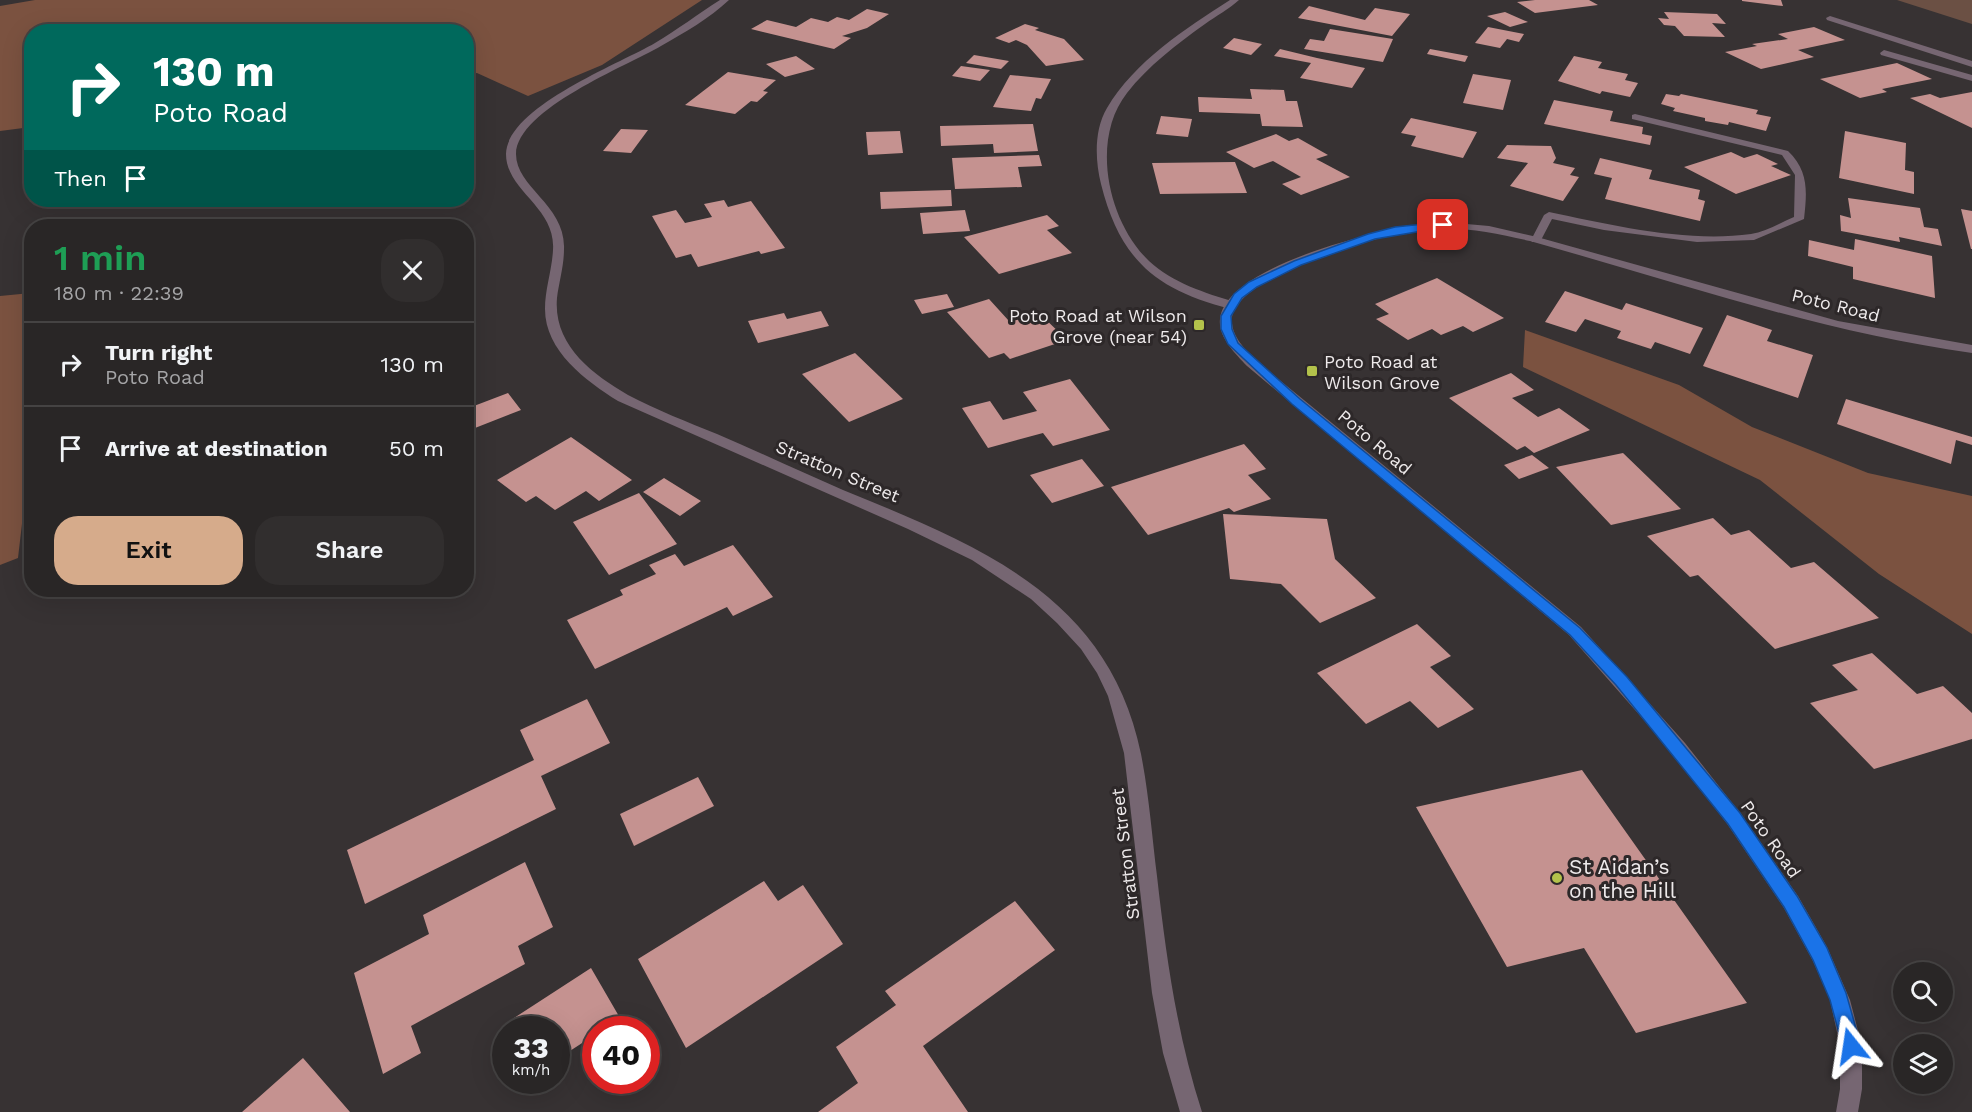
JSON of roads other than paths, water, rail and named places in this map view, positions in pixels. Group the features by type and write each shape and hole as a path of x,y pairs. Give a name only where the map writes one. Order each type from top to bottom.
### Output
{"street":[{"name":"Stratton Street","path":"725,0 658,44 563,93 527,121 515,138 511,150 514,168 551,214 556,225 559,242 550,320 555,333 567,354 584,370 647,410 935,534 1000,568 1049,605 1088,646 1111,684 1125,722 1138,790 1162,1001 1191,1112"},
{"path":"1231,305 1187,291 1139,258 1126,242 1117,223 1102,160 1104,131 1111,109 1126,88 1159,57 1235,0"},
{"path":"1830,18 1972,64"},
{"path":"1884,53 1972,78"},
{"path":"1536,240 1549,215 1604,227 1697,239 1754,237 1799,219 1802,182 1796,163 1785,153 1635,117"},
{"name":"Poto Road","path":"1847,1112 1851,1089 1851,1046 1839,1000 1820,954 1791,902 1734,819 1672,739 1575,632 1251,363 1234,344 1226,329 1226,316 1231,305 1253,285 1269,276 1336,248 1395,230 1443,225 1481,229 1536,240 1850,330 1972,349"}],"place":[{"name":"Poto Road at Wilson Grove (near 54)","path":"1199,325"},
{"name":"Poto Road at Wilson Grove","path":"1312,371"},
{"name":"St Aidan’s on the Hill","path":"1557,878"}]}
